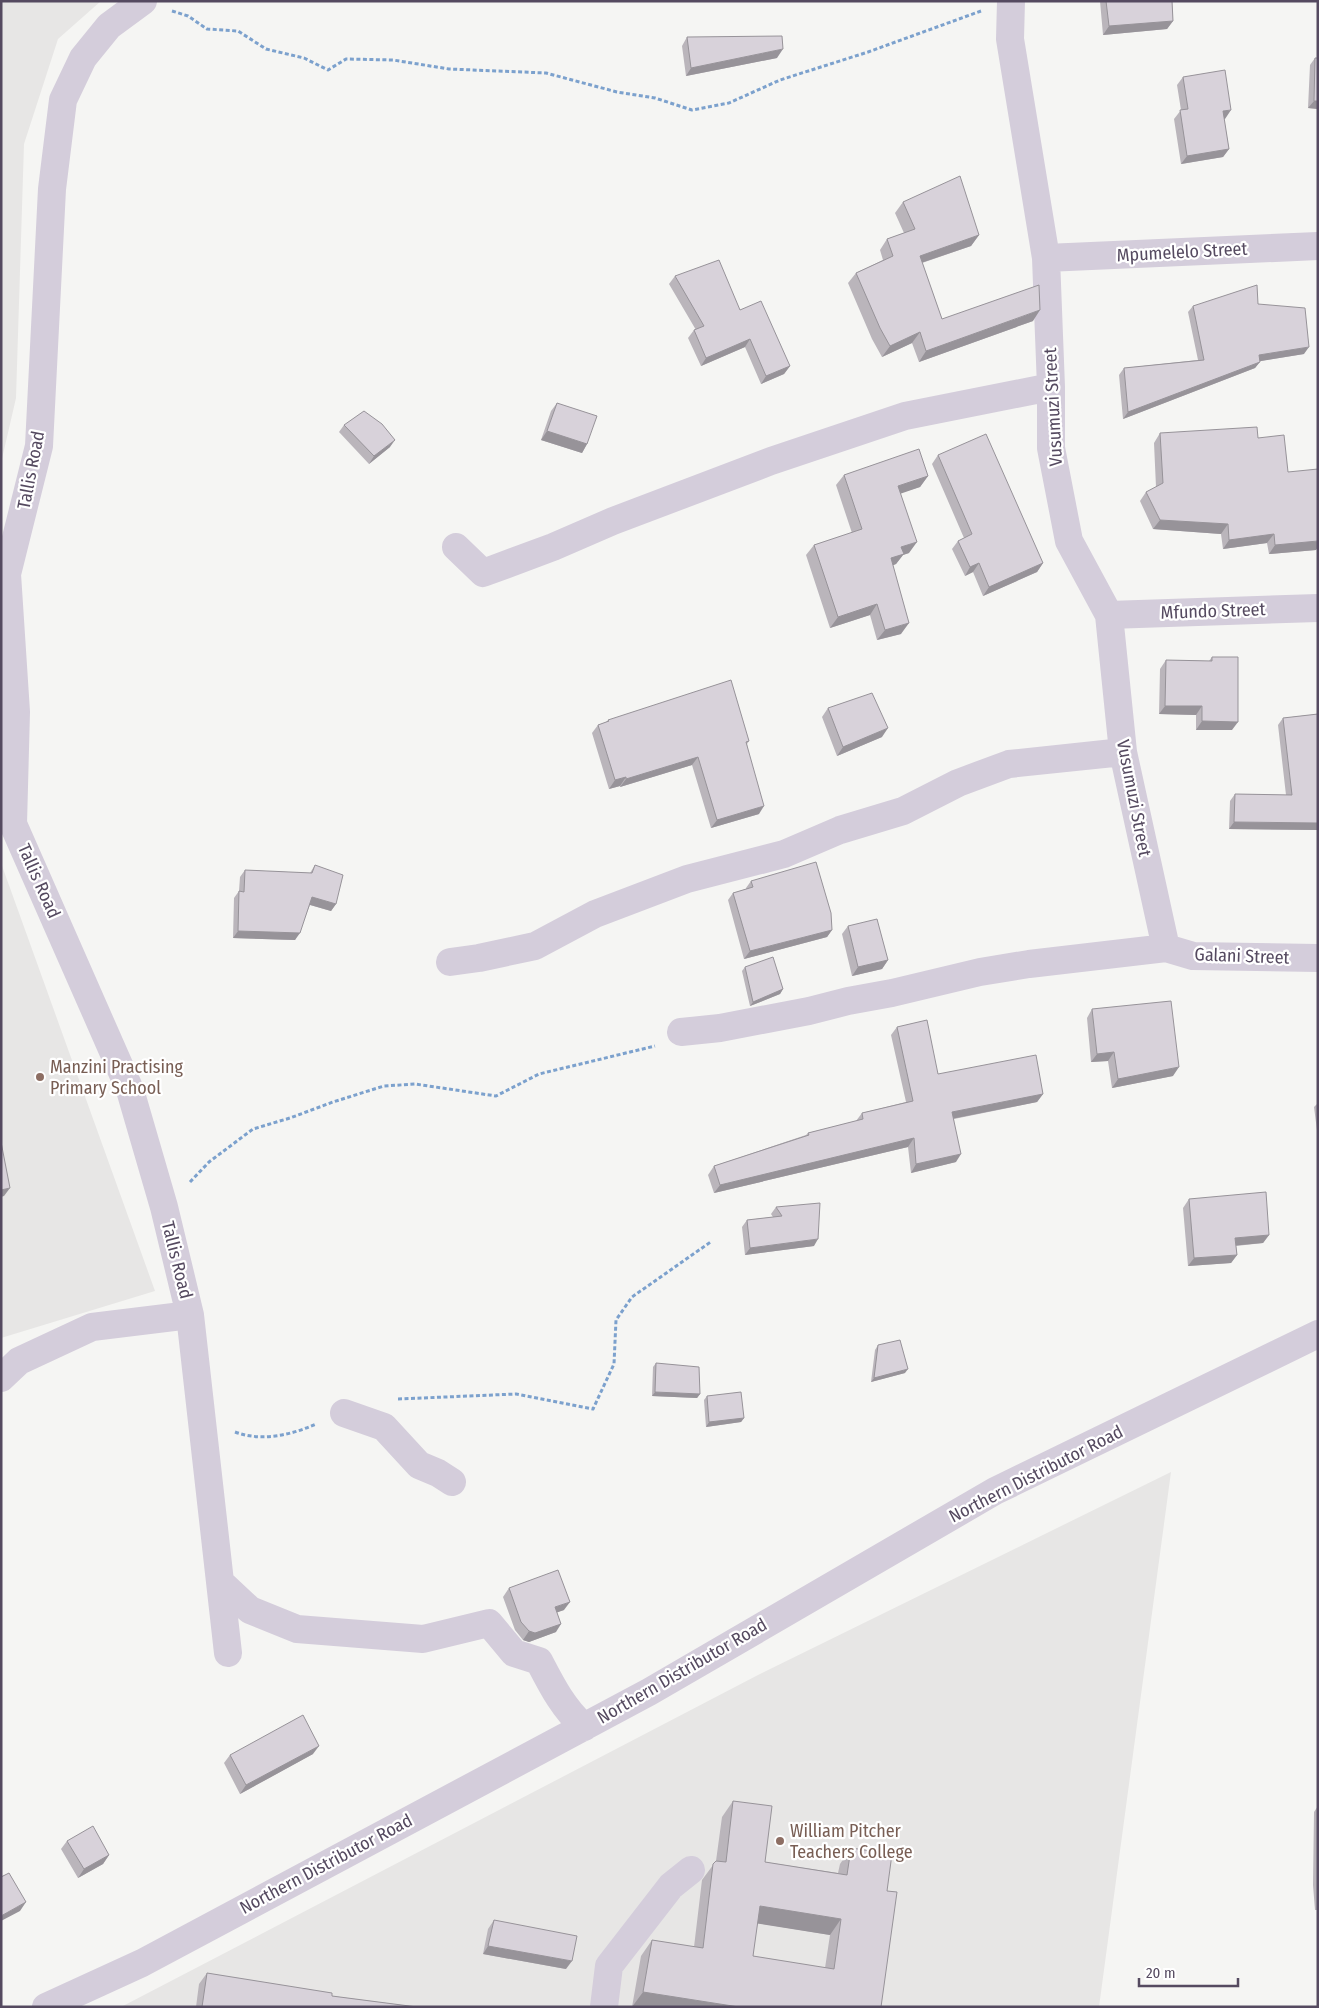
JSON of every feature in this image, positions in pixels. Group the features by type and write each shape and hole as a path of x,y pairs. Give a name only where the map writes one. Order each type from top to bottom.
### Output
{"street":[{"name":"Tallis Road","path":"143,1 109,26 84,58 63,100 52,188 39,446 7,574 16,712 14,824 130,1090 164,1207 190,1315 228,1654"},
{"name":"Vusumuzi Street","path":"1011,3 1010,39 1046,258 1051,386 1051,448 1069,541 1109,615 1123,752 1166,948"},
{"name":"Mpumelelo Street","path":"1046,258 1318,246"},
{"path":"456,548 483,573 771,461 905,416 1051,386"},
{"name":"Mfundo Street","path":"1109,615 1318,608"},
{"path":"450,962 535,946 596,914 687,880 784,854 840,830 903,811 958,783 1009,764 1123,752"},
{"path":"670,1038 809,1011 980,972 1029,964 1166,948"},
{"name":"Galani Street","path":"1166,948 1193,956 1318,958"},
{"path":"1,1378 19,1360 92,1327 190,1315"},
{"name":"Northern Distributor Road","path":"46,2007 142,1962 658,1687 995,1491 1318,1334"},
{"path":"344,1413 384,1427 419,1465 438,1473 452,1482"},
{"path":"220,1582 250,1610 297,1629 423,1640 489,1622 514,1653 539,1662 558,1697 572,1716 584,1727"},
{"path":"604,2007 609,1966 672,1886 691,1870"}],"path":[{"path":"170,10 188,16 207,29 238,31 266,48 304,58 328,70 346,59 393,60 449,69 546,72 617,92 655,98 692,110 729,103 780,80 868,52 979,12 1011,3"},
{"path":"164,1207 209,1162 253,1128 290,1118 384,1086 415,1084 496,1096 539,1074 670,1038"},
{"path":"394,1400 516,1394 593,1408 614,1364 616,1320 632,1297 712,1241"},
{"path":"202,1420 248,1437 292,1434 344,1413"}],"shaded area":[{"path":"1,1 101,1 58,39 24,144 16,398 1,463"},
{"name":"Manzini Practising Primary School","path":"1,863 155,1291 1,1338"},
{"name":"William Pitcher Teachers College","path":"1171,1472 1099,2007 121,2007 758,1675"}],"building":[{"path":"1106,1 1172,1 1173,21 1109,26"},
{"path":"782,36 783,49 691,68 687,37"},
{"path":"1315,58 1318,58 1318,101 1314,101"},
{"path":"1225,70 1231,110 1223,111 1229,149 1187,156 1180,110 1188,109 1183,77"},
{"path":"960,176 979,235 920,256 942,319 1039,285 1040,310 926,351 920,332 890,346 856,273 893,256 887,239 915,229 903,202"},
{"path":"719,260 740,310 761,301 790,366 766,376 750,339 706,358 694,330 704,326 675,276"},
{"path":"1257,285 1258,304 1305,308 1309,347 1259,355 1260,362 1128,412 1124,368 1204,360 1193,306"},
{"path":"557,403 597,416 587,444 547,431"},
{"path":"364,411 382,424 395,440 374,456 344,425"},
{"path":"1257,427 1258,438 1284,435 1288,472 1318,469 1318,541 1275,545 1274,534 1229,540 1228,524 1160,520 1146,492 1163,483 1160,433"},
{"path":"986,434 1043,563 989,587 979,563 970,567 958,541 972,534 938,455"},
{"path":"919,449 928,476 898,486 917,542 901,547 904,554 891,558 909,623 885,630 877,604 838,617 814,545 862,529 844,475"},
{"path":"1212,657 1238,657 1238,722 1202,721 1202,706 1165,706 1166,660 1212,661"},
{"path":"731,680 749,741 746,742 764,806 717,820 698,757 626,779 626,777 615,780 598,725 608,720"},
{"path":"872,693 888,728 843,747 828,708"},
{"path":"1318,714 1318,823 1234,822 1235,794 1292,795 1283,718"},
{"path":"816,862 831,913 832,930 750,951 733,893 753,887 751,881"},
{"path":"315,865 343,875 336,904 312,897 300,933 238,931 239,891 244,892 245,870 312,873"},
{"path":"877,919 888,960 858,967 848,926"},
{"path":"773,957 783,989 753,1002 745,967"},
{"path":"1171,1001 1179,1067 1118,1079 1114,1052 1097,1054 1092,1009"},
{"path":"927,1020 938,1074 1036,1055 1043,1094 952,1112 961,1154 916,1164 914,1138 720,1185 714,1166 809,1135 808,1133 863,1119 862,1113 913,1101 897,1027"},
{"path":"1,1142 10,1188 1,1190"},
{"path":"1266,1192 1269,1235 1235,1238 1237,1255 1194,1258 1189,1199"},
{"path":"820,1203 818,1239 750,1248 747,1220 782,1216 776,1207"},
{"path":"900,1340 908,1369 874,1378 878,1345"},
{"path":"656,1363 699,1367 700,1394 655,1392"},
{"path":"741,1392 744,1418 709,1422 707,1396"},
{"path":"558,1570 570,1602 555,1607 561,1624 535,1633 529,1631 521,1622 509,1588"},
{"path":"303,1715 319,1746 246,1785 230,1755"},
{"path":"733,1801 772,1806 765,1862 847,1875 851,1848 892,1854 887,1891 897,1892 881,2007 739,2007 643,1992 652,1940 703,1948 713,1864 716,1861 726,1862","holes":["760,1906 841,1919 834,1969 753,1956"]},
{"path":"93,1826 109,1855 84,1869 67,1841"},
{"path":"9,1873 26,1902 1,1916 1,1877"},
{"path":"494,1920 577,1936 572,1961 488,1946"},
{"path":"207,1973 332,1993 332,1996 417,2007 202,2007"}],"place":[{"name":"Manzini Practising Primary School","path":"40,1077"},
{"name":"William Pitcher Teachers College","path":"780,1841"}]}
